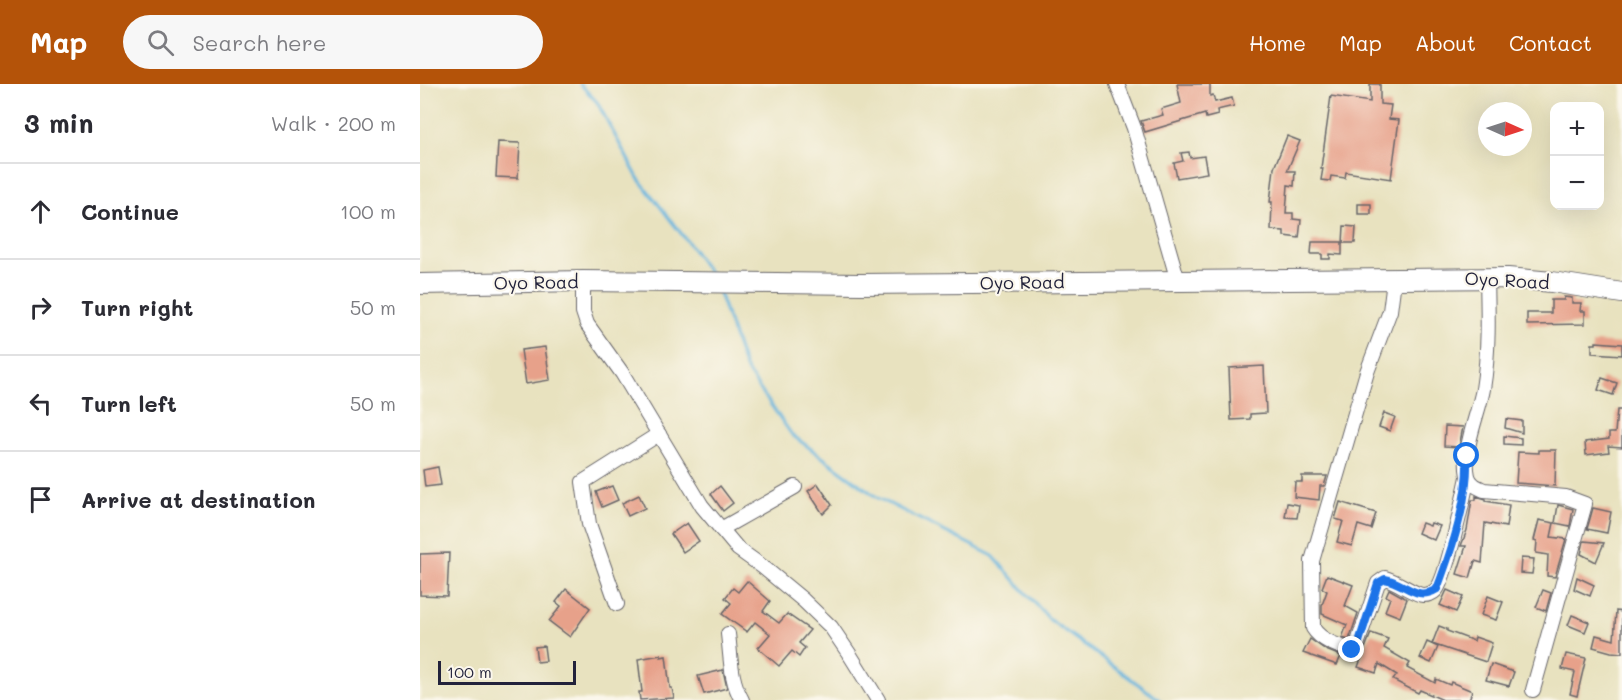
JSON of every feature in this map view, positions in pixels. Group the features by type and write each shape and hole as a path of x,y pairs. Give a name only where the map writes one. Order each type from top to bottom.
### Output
{"highway":[{"name":"Oyo Road","path":"420,284 583,281 861,284 1487,278 1542,280 1622,293"}],"street":[{"path":"1117,84 1134,128 1178,281"},
{"path":"1394,279 1390,311 1367,372 1312,561 1313,628 1317,635 1352,650 1358,645 1378,583 1385,579 1396,581 1420,595 1429,594 1437,589 1450,549 1468,477 1467,456 1483,389 1488,344 1487,278"},
{"path":"583,281 583,312 587,324 622,373 702,506 738,549 803,600 831,627 878,700"},
{"path":"617,604 589,524 583,482 659,434"},
{"path":"1468,477 1473,485 1484,490 1566,497 1585,504 1533,690"},
{"path":"722,529 795,487"},
{"path":"728,634 732,677 735,689 742,700"}],"building":[{"path":"1177,84 1210,84 1210,96 1213,95 1215,102 1232,98 1234,106 1217,110 1218,115 1206,118 1205,114 1145,132 1141,121 1163,115 1161,109 1181,103"},
{"path":"1370,84 1380,84 1380,104 1391,105 1389,119 1399,120 1391,179 1346,172 1345,178 1331,176 1330,181 1321,180 1331,96 1370,102"},
{"path":"1287,136 1300,141 1287,171 1295,171 1294,186 1288,185 1286,213 1293,213 1293,219 1301,220 1299,238 1284,236 1284,231 1271,230 1272,202 1270,202 1274,168"},
{"path":"498,142 520,143 518,178 496,177"},
{"path":"1189,152 1190,158 1204,156 1207,173 1177,178 1174,163 1183,161 1181,153"},
{"path":"1358,204 1371,204 1371,214 1358,214"},
{"path":"1344,226 1356,227 1355,243 1343,243"},
{"path":"1312,242 1342,242 1342,255 1330,254 1330,259 1322,259 1322,254 1311,254"},
{"path":"1564,297 1572,298 1572,303 1581,303 1580,311 1585,311 1585,324 1527,325 1527,313 1551,313 1551,300 1564,300"},
{"path":"1596,342 1622,344 1622,355 1592,353 1592,344"},
{"path":"545,347 550,380 526,384 521,350"},
{"path":"1264,366 1266,413 1250,414 1250,419 1231,420 1229,368"},
{"path":"1602,378 1617,383 1613,395 1598,390"},
{"path":"1617,410 1622,410 1622,447 1608,446 1609,452 1586,455 1585,442 1609,439 1609,433 1615,433"},
{"path":"1384,413 1395,417 1390,431 1379,427"},
{"path":"1506,419 1522,421 1522,433 1505,428"},
{"path":"1445,426 1463,427 1459,447 1444,446"},
{"path":"1504,436 1521,438 1521,445 1504,444"},
{"path":"1539,450 1556,450 1555,486 1516,483 1518,452 1539,453"},
{"path":"438,467 441,485 425,487 423,470"},
{"path":"1302,476 1327,476 1324,486 1320,486 1319,500 1294,497 1295,482 1302,482"},
{"path":"818,484 832,505 823,514 808,491"},
{"path":"612,486 618,500 602,507 596,492"},
{"path":"720,486 733,503 723,511 711,494"},
{"path":"639,495 645,508 628,516 622,503"},
{"path":"1476,496 1486,501 1509,505 1506,527 1485,523 1482,563 1475,561 1470,578 1457,574 1466,546 1461,546 1467,530 1472,500 1476,500"},
{"path":"1340,502 1376,513 1371,529 1358,525 1352,546 1337,542 1343,521 1335,519"},
{"path":"1287,503 1299,505 1297,518 1285,517"},
{"path":"1558,505 1573,509 1570,526 1555,523"},
{"path":"1593,508 1611,512 1607,533 1587,529"},
{"path":"1539,520 1554,523 1551,537 1566,539 1555,577 1547,576 1548,555 1536,553 1537,541 1534,540"},
{"path":"687,523 699,541 683,552 671,534"},
{"path":"1422,523 1440,526 1434,540 1418,533"},
{"path":"1584,541 1604,543 1596,562 1581,554"},
{"path":"449,553 447,596 420,595 420,554"},
{"path":"1521,558 1534,559 1532,574 1520,573"},
{"path":"1327,575 1353,585 1345,606 1358,613 1349,640 1342,638 1347,625 1322,614 1322,605 1327,591 1322,588"},
{"path":"1577,577 1594,585 1590,596 1574,589"},
{"path":"747,581 770,601 763,611 779,623 787,614 810,630 799,643 805,648 799,657 792,651 779,666 758,648 770,634 755,622 747,632 722,614 731,603 725,598 733,588 738,592"},
{"path":"566,589 590,608 570,637 549,621 561,606 556,602"},
{"path":"1389,589 1407,599 1400,617 1385,611 1390,598 1386,596"},
{"path":"1447,590 1463,597 1456,612 1440,605"},
{"path":"1543,590 1551,593 1546,611 1536,607"},
{"path":"1488,596 1503,602 1496,620 1481,615"},
{"path":"1616,611 1622,612 1622,653 1593,647 1596,635 1614,640"},
{"path":"1572,615 1589,622 1585,632 1568,625"},
{"path":"1439,626 1474,641 1475,637 1492,643 1486,662 1432,644"},
{"path":"1371,633 1388,639 1384,648 1410,663 1407,668 1435,683 1436,679 1450,685 1451,682 1472,691 1469,700 1443,700 1420,690 1418,693 1393,680 1397,675 1379,664 1376,673 1358,667"},
{"path":"1310,639 1326,650 1341,656 1337,665 1303,653"},
{"path":"1427,642 1438,647 1431,663 1420,658"},
{"path":"544,646 546,661 537,662 535,647"},
{"path":"1566,654 1586,658 1577,696 1570,694 1575,672 1562,669"},
{"path":"661,655 661,657 666,656 670,688 672,688 674,698 640,700 639,692 642,692 638,659"},
{"path":"1491,664 1514,672 1509,686 1486,680"},
{"path":"723,670 727,688 704,694 698,676"}],"waterway":[{"path":"580,84 597,102 638,178 711,276"},
{"path":"718,290 745,368 792,435 878,498 993,556 1050,620 1160,700"}],"route":[{"path":"1352,650 1358,645 1378,583 1385,579 1396,581 1420,595 1429,594 1437,589 1468,477 1467,456"}]}
